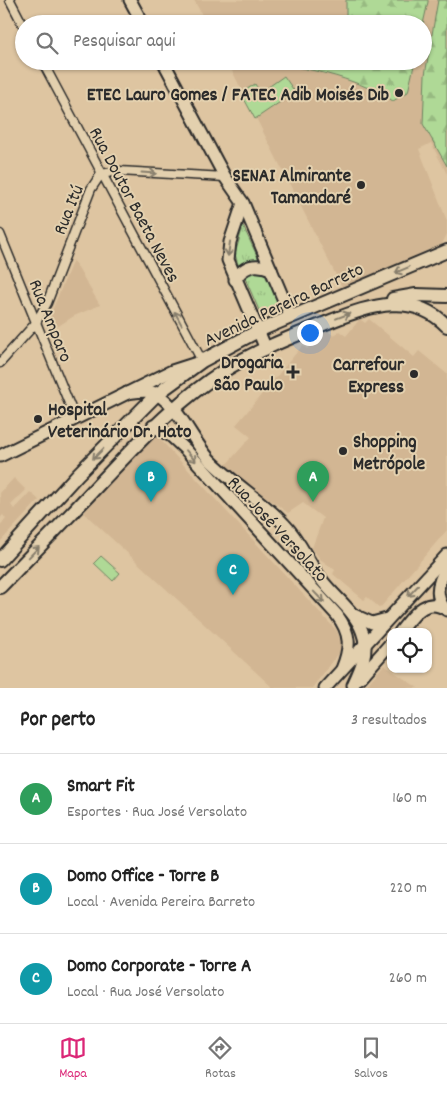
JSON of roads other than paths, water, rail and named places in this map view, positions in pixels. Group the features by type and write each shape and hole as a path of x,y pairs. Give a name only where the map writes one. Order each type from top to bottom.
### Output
{"main road":[{"name":"Avenida Pereira Barreto","path":"0,560 78,474 157,394 202,361 258,331 447,251"},
{"path":"376,306 400,297 447,296"},
{"path":"376,306 406,304 417,306 430,311 447,326"},
{"name":"Avenida Pereira Barreto","path":"0,587 173,408 226,369 324,324 376,306"}],"street":[{"path":"10,0 18,15"},
{"path":"130,0 138,15"},
{"name":"Rua Doutor Baeta Neves","path":"47,70 202,361"},
{"path":"168,70 225,177 243,203 291,317"},
{"name":"Rua Itú","path":"0,362 35,324 47,303 91,189 101,174 119,171 225,177"},
{"path":"243,203 236,218 227,254 235,280 266,349"},
{"name":"Rua Amparo","path":"0,234 35,324 75,418"},
{"path":"235,280 241,272 251,266 260,264 271,269"},
{"path":"0,456 172,371 202,361"},
{"path":"127,393 149,392 157,394"},
{"name":"Rua José Versolato","path":"157,394 173,408 208,457 286,526 293,554 346,628 350,643 342,669"},
{"name":"Rua José Versolato","path":"154,426 178,442 257,530 293,554 324,582 350,612 363,632 365,643"},
{"path":"231,501 235,495 239,494 270,511"},
{"path":"326,688 447,555"},
{"path":"446,609 439,599 438,588 447,568"},
{"path":"404,628 423,606 434,604 446,609"},
{"path":"350,612 367,622 376,623 387,619"},
{"path":"351,687 362,664 365,643"},
{"path":"351,687 387,647"}],"place":[{"name":"ETEC Lauro Gomes / FATEC Adib Moisés Dib","path":"399,93"},
{"name":"SENAI Almirante Tamandaré","path":"361,185"},
{"name":"Drogaria São Paulo","path":"293,372"},
{"name":"Carrefour Express","path":"414,374"},
{"name":"Hospital Veterinário Dr. Hato","path":"38,419"},
{"name":"Shopping Metrópole","path":"343,451"},
{"name":"Domo Office - Torre B","path":"151,502"},
{"name":"Smart Fit","path":"313,502"},
{"name":"Domo Corporate - Torre A","path":"233,595"}]}
